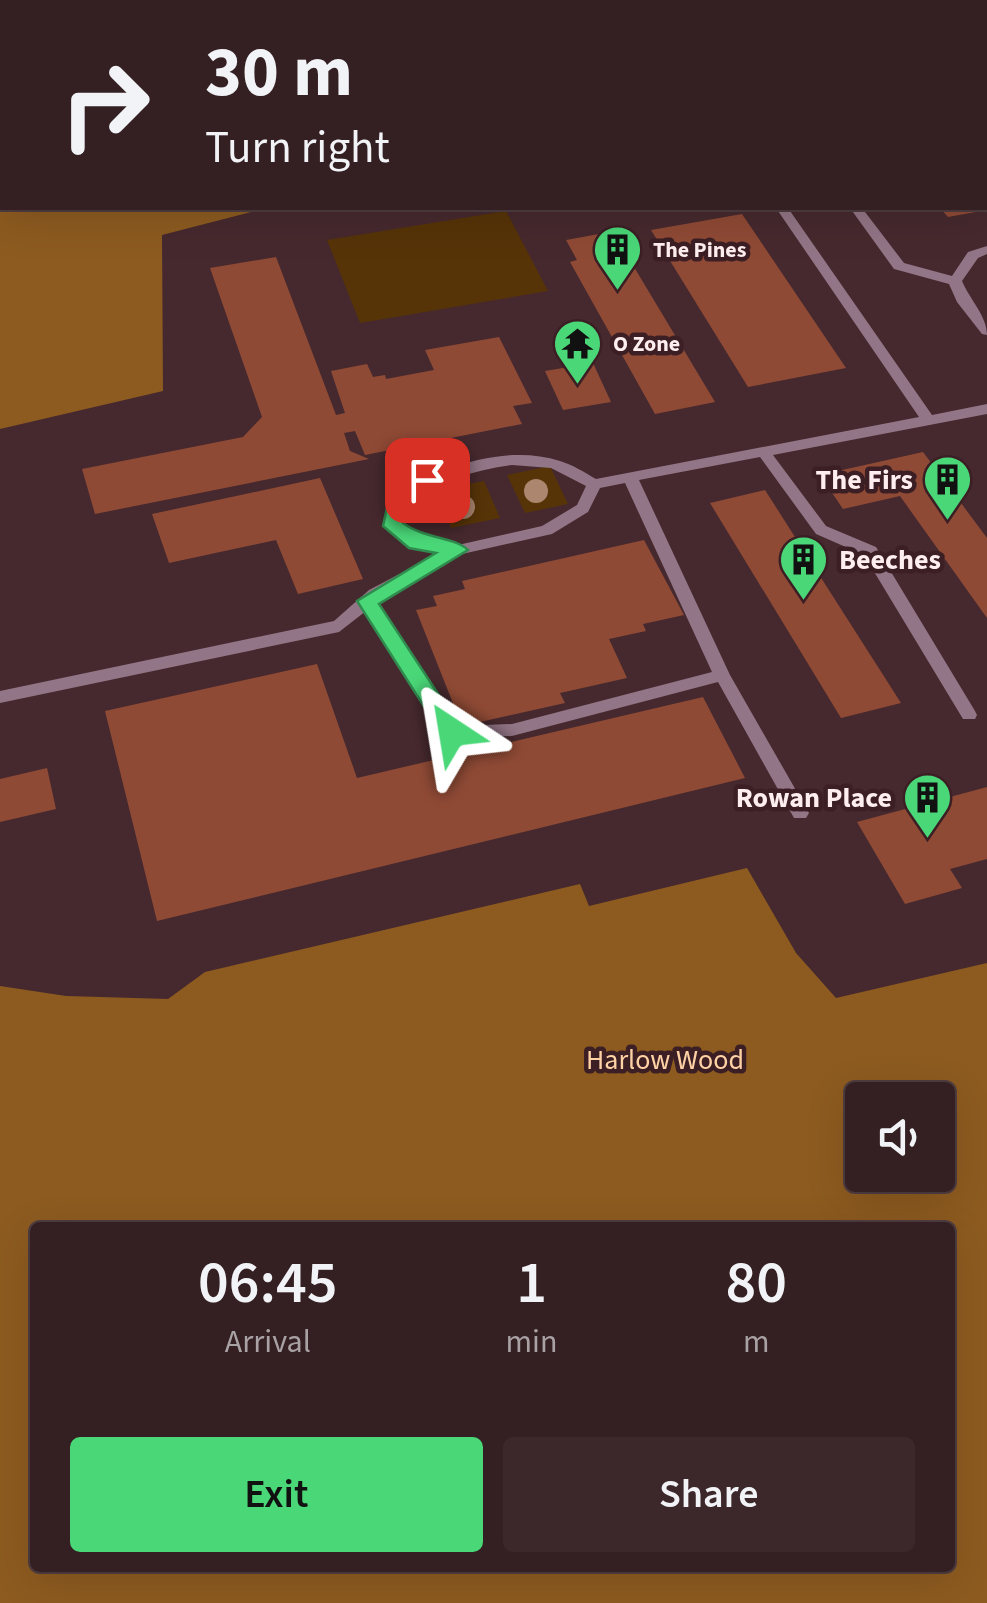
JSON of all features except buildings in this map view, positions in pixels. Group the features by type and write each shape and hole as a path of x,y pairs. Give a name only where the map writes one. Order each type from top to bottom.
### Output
{"lane":[{"path":"783,210 928,420"},
{"path":"857,210 899,266 955,281"},
{"path":"955,281 973,254 987,250"},
{"path":"955,281 964,302 987,331"},
{"path":"458,550 416,543 392,526 397,498 427,480 504,462 551,463 594,484 987,409"},
{"path":"763,451 821,530 870,551 969,715"},
{"path":"629,476 722,674 800,812"},
{"path":"0,697 339,626 367,601 458,550 547,530 583,508 594,484"},
{"path":"367,601 452,732 512,730 722,674"}],"shaded area":[{"path":"506,211 548,291 360,323 327,240"},
{"path":"550,466 568,504 525,513 507,475"},
{"path":"484,481 500,518 451,528 435,490"}],"green space":[{"path":"0,210 259,210 162,235 163,391 0,429"},
{"name":"Harlow Wood","path":"747,868 796,953 836,998 987,963 987,1603 0,1603 0,986 66,996 168,999 205,972 580,884 589,906"}],"place":[{"name":"The Pines","path":"618,292"},
{"name":"O Zone","path":"578,386"},
{"name":"The Firs","path":"948,522"},
{"name":"Beeches","path":"804,602"},
{"name":"Rowan Place","path":"927,840"}],"route":[{"path":"427,480 397,498 392,526 416,543 458,550 367,601 452,732"}]}
